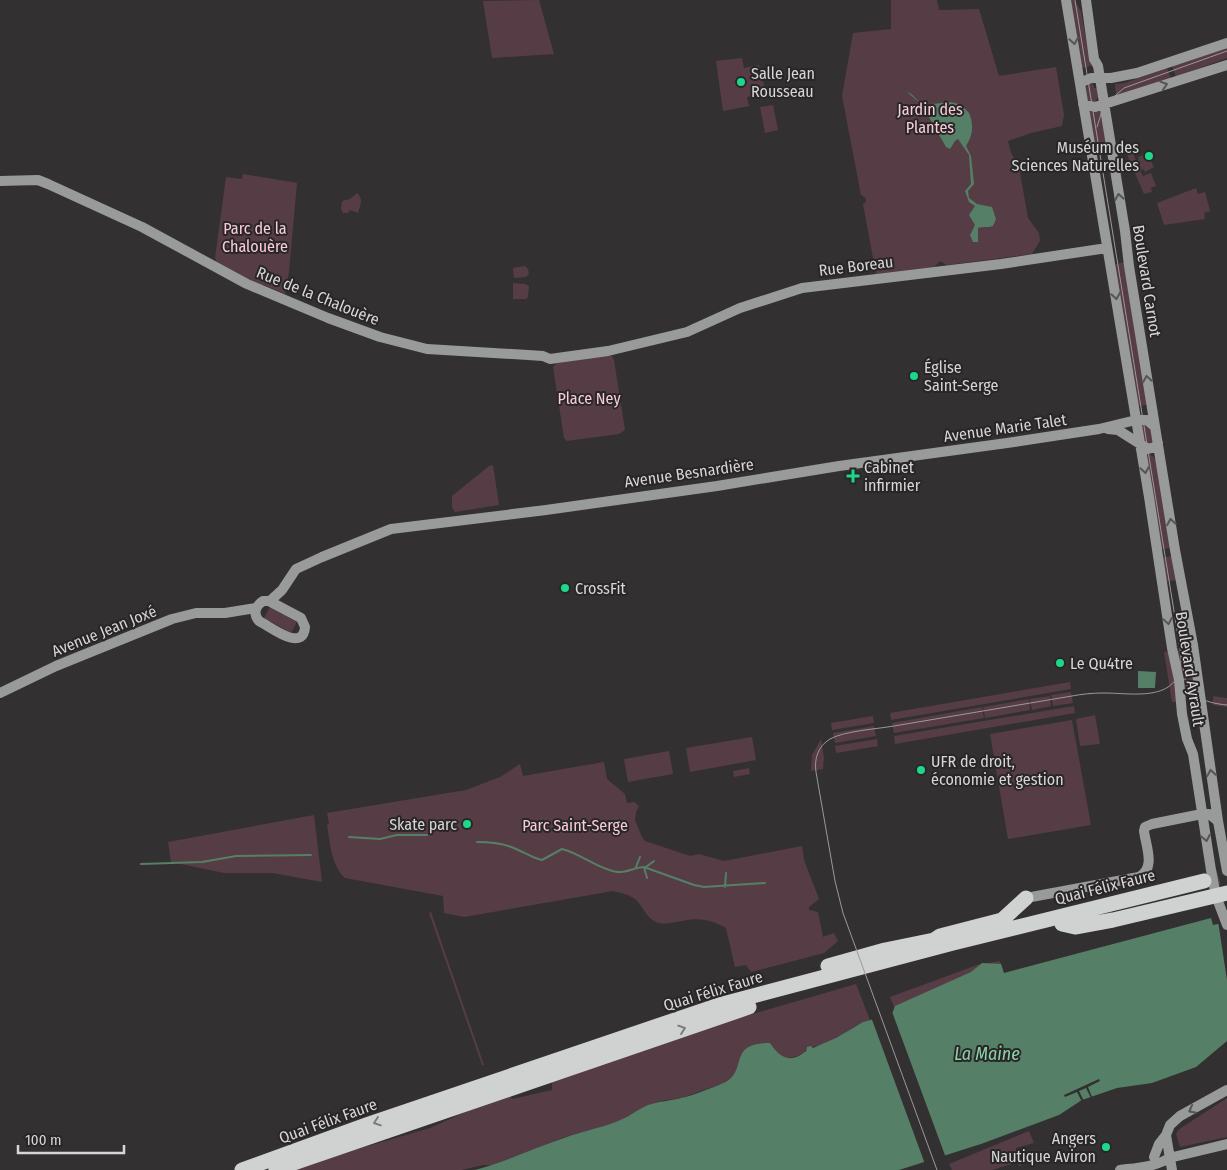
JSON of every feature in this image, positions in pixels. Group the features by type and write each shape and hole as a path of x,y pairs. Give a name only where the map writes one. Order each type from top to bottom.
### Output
{"highway":[{"name":"Quai Félix Faure","path":"272,1170 756,1004 1062,924 1075,927 1150,912 1213,890"},
{"name":"Quai Félix Faure","path":"242,1170 718,1005 953,943 1213,890"},
{"path":"934,940 940,936 1002,920 1026,898"},
{"path":"718,1005 766,984 877,952 934,940 953,943"}],"main road":[{"name":"Boulevard Carnot","path":"1066,0 1136,420"},
{"path":"1078,0 1086,5"},
{"name":"Boulevard Carnot","path":"1086,5 1094,59 1098,66 1100,78 1102,103 1155,427 1155,446 1161,462"},
{"path":"1080,83 1091,78 1114,78 1137,73 1227,43"},
{"path":"1084,104 1092,107 1227,65"},
{"path":"1106,121 1110,110 1117,100"},
{"name":"Rue de la Chalouère","path":"0,181 38,180 142,227 247,284 328,318 406,344 433,350 519,354 543,356 550,359 616,349"},
{"name":"Rue Boreau","path":"616,349 686,332 740,308 802,288 1001,264 1108,248"},
{"path":"1136,420 1147,420 1155,427"},
{"name":"Avenue Marie Talet","path":"914,456 1099,429 1136,420"},
{"name":"Boulevard Ayrault","path":"1136,420 1172,648 1179,680 1182,714 1187,740 1193,754 1201,797 1213,890 1222,908 1226,922"},
{"name":"Avenue Marie Talet","path":"1099,429 1118,430 1148,449 1155,446"},
{"name":"Avenue Besnardière","path":"285,586 293,572 303,565 391,529 717,486 838,466 914,456"},
{"name":"Boulevard Ayrault","path":"1161,462 1191,636 1227,871"},
{"path":"270,601 301,618 305,624 305,632 298,638 290,638 260,621 256,612 262,602 270,601 285,586"},
{"path":"285,586 285,601 288,612"},
{"name":"Avenue Jean Joxé","path":"0,694 56,666 172,619 196,613 225,613 229,615 256,612"},
{"path":"1202,814 1209,814 1218,821"},
{"name":"Quai Félix Faure","path":"1026,898 1135,879 1146,873 1149,864 1144,833 1145,827 1202,814"},
{"path":"1154,1157 1170,1125 1180,1116 1227,1090"},
{"path":"1166,1135 1172,1170"},
{"path":"1119,1170 1147,1168 1164,1162 1169,1158 1227,1144"},
{"path":"1119,1170 1135,1162 1154,1157 1162,1156 1169,1158"}],"green space":[{"path":"539,0 554,54 492,58 483,1"},
{"name":"Jardin des Plantes","path":"891,0 937,0 939,10 979,9 999,76 1056,67 1064,115 1062,126 1031,133 1008,141 1013,157 1025,166 1027,170 1020,173 1028,218 1039,233 1040,241 1032,254 947,265 940,261 934,267 876,274 863,204 866,202 865,197 861,195 842,96 853,33 891,29"},
{"path":"1071,0 1074,0 1081,11 1091,66 1082,68"},
{"path":"1227,47 1227,58 1176,77 1172,66"},
{"name":"Salle Jean Rousseau","path":"742,58 744,68 759,65 766,93 747,97 749,106 723,111 716,61"},
{"path":"1167,68 1171,79 1116,96 1115,84 1125,83"},
{"path":"1092,83 1094,88 1097,88 1098,97 1095,102 1087,99 1086,87"},
{"path":"773,105 778,130 765,133 760,107"},
{"path":"1101,110 1107,151 1095,152 1087,112"},
{"path":"1131,148 1136,161 1139,159 1138,157 1147,153 1154,167 1145,172 1143,169 1140,171 1143,176 1151,173 1156,186 1151,188 1152,192 1144,194 1126,152 1126,150"},
{"name":"Parc de la Chalouère","path":"243,174 297,183 289,272 285,294 264,285 259,285 217,262 215,258 226,177 242,179"},
{"path":"1196,188 1198,194 1205,192 1210,211 1204,213 1205,219 1164,225 1157,203"},
{"path":"357,193 361,200 358,213 350,210 348,213 343,213 341,209 342,201 350,199"},
{"path":"1123,262 1147,405 1137,405 1114,265"},
{"path":"525,266 529,274 526,277 514,278 513,268"},
{"path":"513,283 529,286 526,299 513,299"},
{"name":"Place Ney","path":"612,356 614,360 625,430 619,434 567,441 564,438 553,367 557,363"},
{"path":"1142,423 1151,431 1153,440 1151,444 1143,441"},
{"path":"1147,453 1154,457 1155,460 1157,459 1171,548 1161,549"},
{"path":"493,465 499,505 455,512 452,508 452,496 489,466"},
{"path":"1172,556 1177,580 1165,582 1162,558"},
{"path":"270,607 297,622 291,633 264,618"},
{"path":"1189,649 1194,686 1185,691 1177,651"},
{"path":"1170,651 1179,702 1172,702 1164,652"},
{"path":"1070,682 1071,689 891,720 890,713"},
{"path":"1071,692 1073,703 1053,706 1051,695"},
{"path":"1050,696 1051,706 1032,710 1030,699"},
{"path":"1213,696 1227,698 1227,707 1213,705"},
{"path":"1029,699 1030,710 985,718 983,707"},
{"path":"1074,706 1075,713 895,744 894,736"},
{"path":"982,707 984,718 894,733 892,723"},
{"path":"1095,715 1100,744 1080,746 1076,719"},
{"path":"873,716 874,723 832,730 831,723"},
{"path":"1072,720 1091,825 1008,839 990,734"},
{"path":"874,726 876,736 835,743 833,733"},
{"path":"752,737 756,760 690,772 686,748"},
{"path":"821,739 824,758 823,769 811,771 812,755"},
{"path":"877,739 878,746 836,753 835,746"},
{"path":"669,751 673,774 628,782 624,759"},
{"name":"Parc Saint-Serge","path":"604,762 607,779 625,794 627,803 634,802 639,806 635,820 645,841 690,856 699,854 724,861 802,846 804,860 819,899 809,907 809,910 818,912 823,937 834,933 838,941 824,953 751,972 746,965 735,967 726,928 710,921 699,919 668,924 659,923 648,916 635,899 622,893 613,891 464,917 444,913 443,896 345,878 340,873 334,860 330,846 327,813 466,790 500,777 520,764 523,776"},
{"path":"749,768 750,774 734,777 733,771"},
{"path":"314,815 322,882 272,873 224,873 171,862 168,842"},
{"path":"431,912 484,1065 482,1065 429,913"},
{"path":"1000,961 1003,970 901,1024 890,997 977,965"},
{"path":"856,984 870,1020 824,1044 807,1047 804,1053 788,1058 777,1052 770,1043 741,1054 736,1072 731,1079 724,1083 681,1098 661,1101 646,1106 618,1122 565,1137 493,1165 483,1165 461,1170 295,1170 330,1157 430,1128 507,1093 512,1099 552,1090 552,1079 691,1032"},
{"path":"1227,1098 1227,1137 1180,1147 1176,1134 1178,1130"},
{"path":"1029,1131 1034,1143 1016,1148 1021,1166 1019,1166 1018,1162 992,1170 952,1170 949,1164"}],"water":[{"path":"907,92 922,103 951,102 963,107 969,113 972,130 966,146 971,156 974,184 968,191 969,198 977,204 992,207 996,219 993,226 978,228 978,242 973,242 970,235 975,225 969,215 975,206 969,202 965,191 971,184 969,155 958,139 950,149 946,147 929,117 933,111 928,106 921,104"},
{"path":"1138,671 1156,672 1155,688 1138,688"},
{"name":"La Maine","path":"1211,918 1213,925 1227,922 1227,1041 1196,1067 1152,1083 1117,1088 1082,1100 1059,1115 981,1144 899,1170 475,1170 612,1123 648,1105 686,1097 721,1084 730,1079 735,1073 742,1053 747,1048 756,1044 770,1043 786,1058 800,1055 806,1051 807,1047 811,1046 813,1048 836,1038 863,1022 892,1014 895,1006 971,972 982,963 1001,964 1004,973"}],"pier":[{"path":"1227,920 1227,980 1218,921"},
{"path":"891,1009 946,1158 925,1164 871,1017 890,1012"},
{"path":"1099,1079 1100,1081 1088,1087 1091,1098 1086,1088 1079,1091 1084,1101 1082,1102 1077,1092 1065,1097 1064,1095"}],"waterway":[{"path":"349,837 380,839 397,835 427,835"},
{"path":"477,842 507,845 542,860 562,849 596,865 617,872 644,867 704,887 765,883"},
{"path":"141,864 202,862 236,856 311,855"},
{"path":"636,867 640,857"},
{"path":"646,867 654,861"},
{"path":"644,867 647,878"},
{"path":"725,887 726,873"}],"tunnel":[{"path":"1204,881 1227,875"}],"tram line":[{"path":"1075,0 1185,679 1192,691 1202,699 1227,705"},
{"path":"1097,127 1107,103 1124,88 1227,51"},
{"path":"937,1170 843,913 835,881 816,772 818,753 822,745 830,739 852,732 1084,694 1142,694 1155,692 1166,689 1174,682 1180,671 1181,655"}],"place":[{"name":"Salle Jean Rousseau","path":"741,82"},
{"name":"Muséum des Sciences Naturelles","path":"1149,156"},
{"name":"Église Saint-Serge","path":"914,376"},
{"name":"Cabinet infirmier","path":"853,476"},
{"name":"CrossFit","path":"565,588"},
{"name":"Le Qu4tre","path":"1060,663"},
{"name":"UFR de droit, économie et gestion","path":"921,770"},
{"name":"Skate parc","path":"467,824"},
{"name":"Angers Nautique Aviron","path":"1106,1147"}]}
